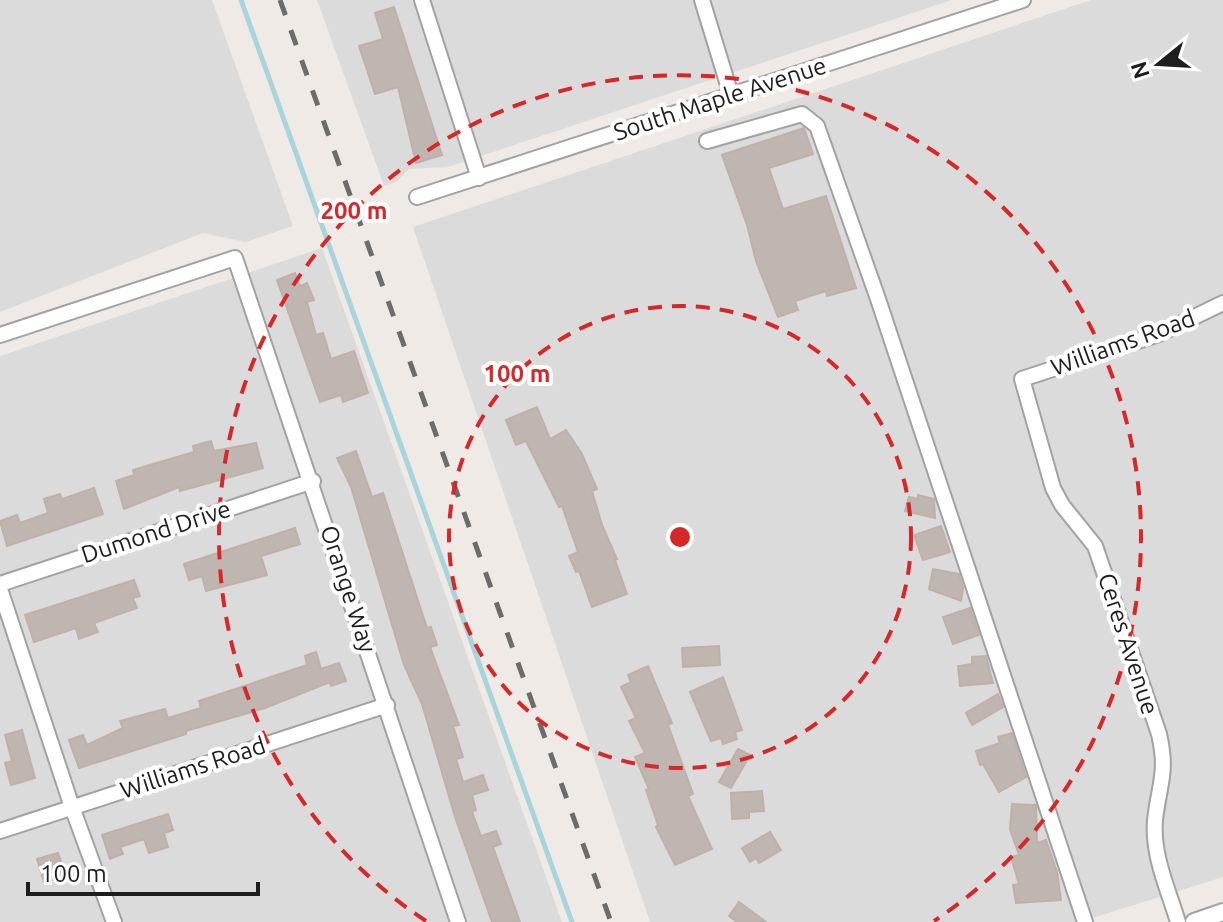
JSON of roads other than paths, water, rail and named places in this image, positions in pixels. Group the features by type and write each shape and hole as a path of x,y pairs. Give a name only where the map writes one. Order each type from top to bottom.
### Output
{"street":[{"path":"422,0 479,178"},
{"path":"702,0 731,95"},
{"name":"South Maple Avenue","path":"417,197 1023,0"},
{"path":"707,141 802,114 817,126 883,313 1085,922"},
{"name":"Orange Way","path":"0,335 235,258 313,481 458,922"},
{"name":"Williams Road","path":"1022,379 1159,334 1223,303"},
{"name":"Ceres Avenue","path":"1022,379 1053,488 1062,505 1095,546 1159,734 1165,761 1155,820 1156,853 1178,922"},
{"name":"Dumond Drive","path":"0,586 313,481"},
{"path":"0,586 72,807 114,922"},
{"name":"Williams Road","path":"0,831 387,705"},
{"path":"1194,922 1223,912"}],"waterway":[{"path":"241,0 572,922"}],"railway":[{"path":"280,0 611,922"}]}
